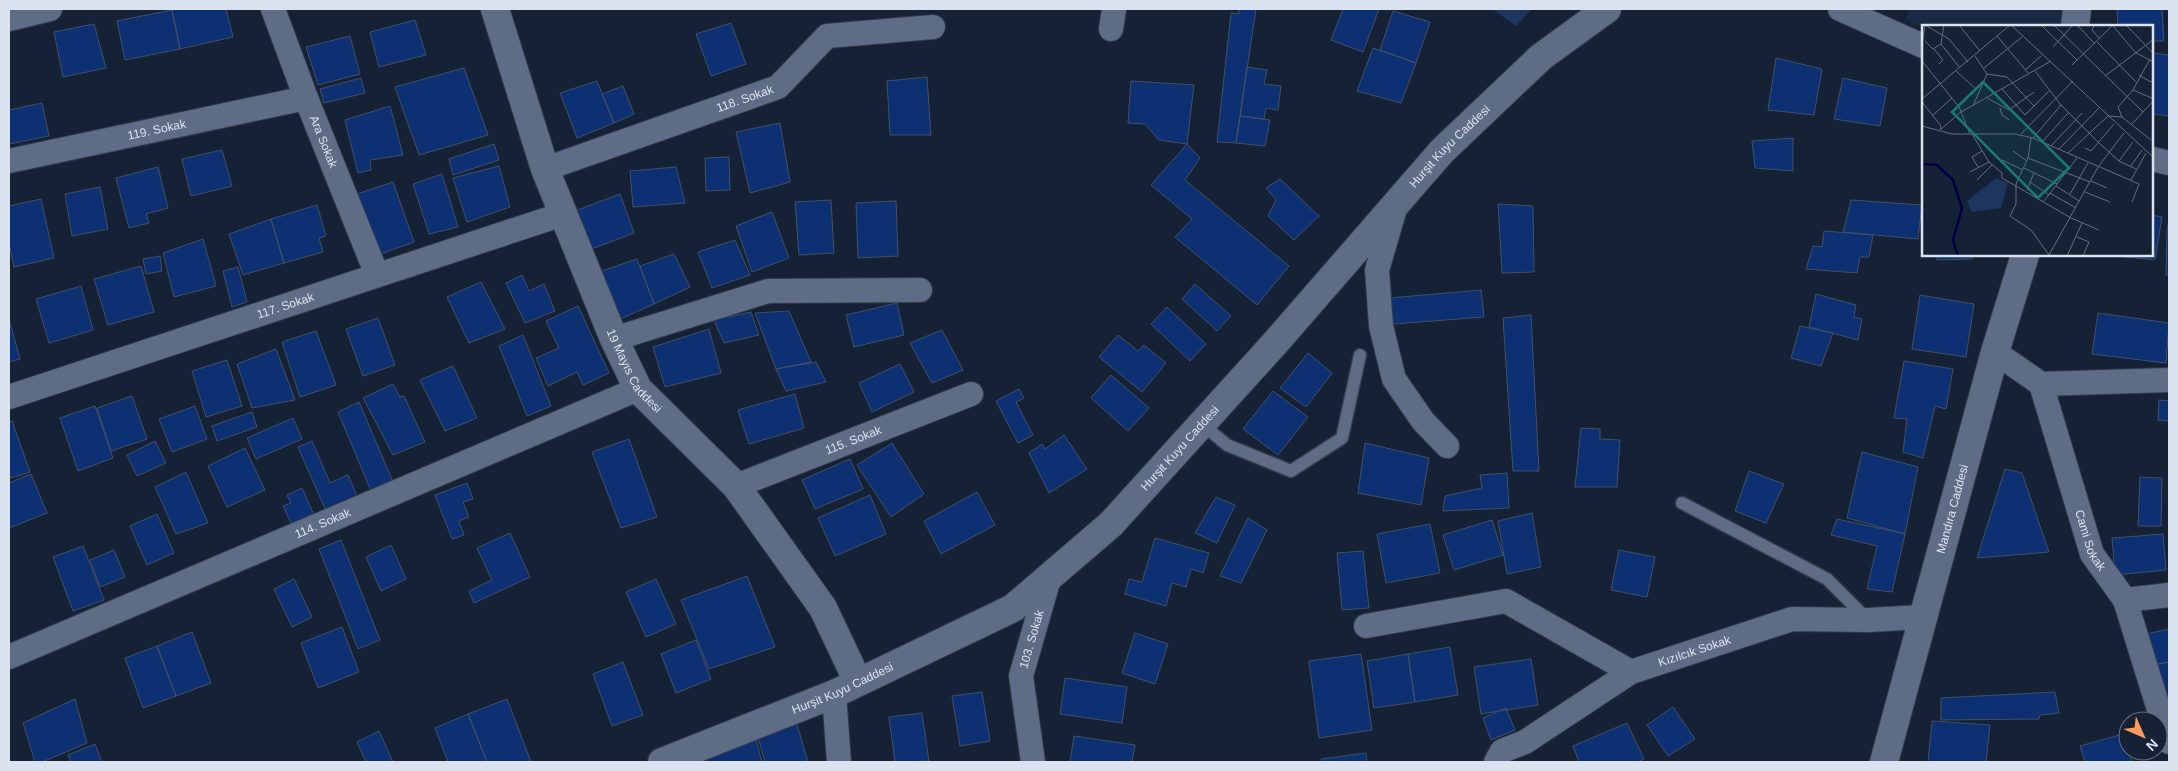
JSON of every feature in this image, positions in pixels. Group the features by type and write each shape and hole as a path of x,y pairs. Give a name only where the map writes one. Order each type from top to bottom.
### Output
{"street":[{"path":"9,19 50,9"},
{"name":"Ara Sokak","path":"274,9 306,98 377,275"},
{"name":"19 Mayıs Caddesi","path":"495,9 545,169 614,339 638,389 736,486 823,608 846,688"},
{"name":"Hurşit Kuyu Caddesi","path":"662,762 846,688 1013,608 1112,524 1442,151 1534,63 1606,9"},
{"path":"1840,9 1922,46"},
{"path":"2075,25 2077,9"},
{"name":"118. Sokak","path":"545,169 778,87 827,36 934,28"},
{"name":"119. Sokak","path":"9,161 306,98"},
{"path":"2153,159 2169,163"},
{"path":"1396,205 1377,270 1382,326 1394,379 1424,421 1447,446"},
{"name":"117. Sokak","path":"9,397 563,214"},
{"name":"Mandıra Caddesi","path":"1884,762 1995,352 2025,256"},
{"path":"614,339 768,291 920,290"},
{"path":"1995,352 2041,384 2169,380"},
{"name":"Cami Sokak","path":"2041,384 2092,554 2125,600 2169,742"},
{"name":"114. Sokak","path":"9,657 638,389"},
{"name":"115. Sokak","path":"736,486 971,394"},
{"name":"103. Sokak","path":"1033,762 1021,676 1050,575"},
{"path":"2125,600 2169,595"},
{"path":"1366,626 1506,600 1631,672"},
{"name":"Kızılcık Sokak","path":"1496,762 1502,751 1525,742 1631,672 1792,619 1868,620 1922,617"},
{"path":"839,762 846,688"}],"lane":[{"path":"1202,424 1227,445 1291,471 1342,438 1360,355"},
{"path":"1682,503 1827,579 1868,620"}],"shaded area":[{"path":"1492,9 1532,9 1516,26"},
{"path":"1908,9 2063,9 2062,25 1922,25 1922,27 1906,20"}],"building":[{"path":"226,9 233,37 180,49 172,10"},
{"path":"1239,9 1256,9 1236,143 1217,142 1231,13 1239,14"},
{"path":"1343,9 1379,9 1363,52 1331,40"},
{"path":"2117,9 2162,9 2164,41 2153,41 2153,25 2118,25"},
{"path":"172,10 180,49 125,60 117,21"},
{"path":"1393,11 1430,22 1416,63 1380,50"},
{"path":"415,20 426,55 379,67 370,32"},
{"path":"731,23 746,64 711,76 696,34"},
{"path":"94,24 106,68 63,77 54,32"},
{"path":"350,36 360,74 318,85 306,47"},
{"path":"1373,48 1416,63 1401,103 1357,91"},
{"path":"2153,53 2169,55 2169,116 2153,114"},
{"path":"1776,58 1822,69 1814,115 1768,110"},
{"path":"1247,67 1267,70 1264,84 1281,86 1278,110 1266,108 1264,119 1240,116"},
{"path":"464,68 488,135 419,155 395,87"},
{"path":"927,77 931,135 890,135 887,81"},
{"path":"361,78 365,93 324,103 320,89"},
{"path":"1843,78 1887,88 1880,126 1834,119"},
{"path":"597,81 614,123 577,138 560,93"},
{"path":"1131,81 1194,85 1187,144 1159,140 1145,124 1128,123"},
{"path":"623,86 634,114 614,123 602,94"},
{"path":"42,103 49,136 9,144 9,110"},
{"path":"390,106 403,155 370,160 371,170 358,173 345,120"},
{"path":"1240,116 1270,120 1265,146 1236,143"},
{"path":"780,123 790,182 750,193 736,132"},
{"path":"1793,138 1793,171 1755,168 1752,141"},
{"path":"494,144 499,160 453,175 449,159"},
{"path":"1187,144 1200,158 1185,180 1289,266 1257,305 1175,237 1192,219 1151,185"},
{"path":"222,150 232,186 191,196 182,159"},
{"path":"729,157 730,190 706,191 705,158"},
{"path":"499,166 510,207 467,222 453,178"},
{"path":"158,167 168,208 146,214 149,223 129,228 116,178"},
{"path":"676,167 685,203 633,207 630,171"},
{"path":"442,174 458,227 429,234 413,184"},
{"path":"1280,179 1319,216 1294,240 1268,216 1276,200 1266,188"},
{"path":"393,182 414,242 375,256 354,195"},
{"path":"100,187 108,229 72,236 65,194"},
{"path":"620,194 634,233 589,250 575,211"},
{"path":"41,199 54,258 14,267 9,243 9,206"},
{"path":"831,200 834,253 799,255 795,202"},
{"path":"1851,200 1922,205 1918,239 1843,232"},
{"path":"896,201 898,256 858,258 856,203"},
{"path":"1498,204 1533,206 1534,272 1502,273"},
{"path":"317,205 326,236 319,238 323,252 284,263 271,219"},
{"path":"772,212 789,258 752,272 736,226"},
{"path":"2153,215 2162,217 2155,260 2117,256 2153,256"},
{"path":"271,219 284,263 243,275 229,234"},
{"path":"2169,220 2169,275 2166,275 2167,230"},
{"path":"1824,231 1873,235 1869,257 1860,257 1857,273 1806,269 1813,246 1822,247"},
{"path":"203,239 216,286 174,297 163,253"},
{"path":"735,240 750,275 712,288 698,252"},
{"path":"674,254 690,287 654,304 640,266"},
{"path":"160,256 162,271 146,274 143,259"},
{"path":"1937,256 1972,256 1972,259 1937,260"},
{"path":"637,259 654,304 616,321 602,271"},
{"path":"141,266 154,312 108,325 94,279"},
{"path":"238,267 247,302 232,307 223,271"},
{"path":"522,275 529,291 544,284 555,311 525,323 506,283"},
{"path":"481,282 505,329 469,343 447,297"},
{"path":"1195,284 1231,316 1217,331 1182,299"},
{"path":"81,286 93,330 49,343 36,299"},
{"path":"1481,290 1484,317 1394,324 1389,298"},
{"path":"1816,294 1856,305 1854,317 1862,319 1858,340 1809,327"},
{"path":"1920,295 1974,304 1966,357 1912,349"},
{"path":"897,303 904,335 854,347 846,315"},
{"path":"578,306 609,373 583,385 577,372 548,386 536,358 559,348 546,321"},
{"path":"1167,307 1206,344 1190,361 1151,324"},
{"path":"789,311 811,362 776,369 755,313"},
{"path":"751,312 759,335 724,343 714,320"},
{"path":"2098,313 2169,323 2166,363 2092,354"},
{"path":"1531,315 1539,471 1513,471 1503,318"},
{"path":"378,318 395,365 363,376 346,329"},
{"path":"9,319 20,359 9,362"},
{"path":"1800,326 1833,333 1821,366 1791,358"},
{"path":"709,329 721,373 665,387 653,347"},
{"path":"942,330 963,370 932,383 910,343"},
{"path":"316,331 336,385 300,397 282,342"},
{"path":"523,335 551,406 527,416 499,346"},
{"path":"1118,335 1138,351 1144,345 1166,363 1142,392 1099,357"},
{"path":"276,349 295,400 252,408 237,364"},
{"path":"1308,353 1332,373 1306,407 1280,388"},
{"path":"227,360 242,406 206,417 192,371"},
{"path":"1904,361 1953,369 1946,409 1935,406 1923,458 1903,452 1907,419 1894,418"},
{"path":"816,362 826,382 786,391 776,369"},
{"path":"900,364 914,392 872,412 859,383"},
{"path":"453,366 477,418 445,431 420,380"},
{"path":"1111,375 1149,408 1128,431 1091,398"},
{"path":"393,384 400,397 404,396 425,442 393,455 363,398"},
{"path":"1019,389 1024,398 1016,402 1033,435 1018,443 996,401"},
{"path":"1273,391 1308,417 1278,455 1243,429"},
{"path":"795,394 804,428 749,444 738,410"},
{"path":"132,396 147,439 111,451 97,408"},
{"path":"2159,400 2169,401 2169,421 2158,420"},
{"path":"359,402 393,482 371,491 338,412"},
{"path":"95,406 113,458 78,471 60,418"},
{"path":"195,406 207,439 172,452 159,419"},
{"path":"252,412 257,427 217,441 212,426"},
{"path":"293,418 302,439 256,459 247,438"},
{"path":"12,421 30,472 11,478 9,473 9,422"},
{"path":"1581,428 1600,429 1600,439 1620,440 1617,487 1575,487"},
{"path":"1064,435 1087,469 1049,493 1029,453 1042,444 1045,449"},
{"path":"629,439 657,517 621,528 592,452"},
{"path":"155,441 166,463 137,476 127,455"},
{"path":"312,441 330,483 348,475 358,498 326,511 298,447"},
{"path":"892,443 924,494 891,517 857,465"},
{"path":"1365,443 1429,458 1421,505 1358,493"},
{"path":"245,448 265,490 227,507 208,466"},
{"path":"1862,452 1918,467 1905,534 1847,518"},
{"path":"850,459 863,489 815,509 802,480"},
{"path":"2005,469 2022,473 2049,552 1977,558"},
{"path":"1749,471 1784,484 1766,523 1735,511"},
{"path":"186,472 208,523 176,534 155,487"},
{"path":"1507,473 1509,508 1443,511 1445,496 1482,488 1480,475"},
{"path":"31,474 47,513 9,528 9,483"},
{"path":"2140,477 2162,478 2161,526 2138,526"},
{"path":"467,483 473,499 463,502 469,517 459,521 464,535 452,539 435,495"},
{"path":"302,488 315,517 293,527 283,506 291,503 287,495"},
{"path":"977,492 995,525 941,554 924,521"},
{"path":"870,495 886,534 835,556 818,518"},
{"path":"1216,497 1235,505 1217,543 1195,533"},
{"path":"1532,513 1541,567 1507,574 1498,521"},
{"path":"157,514 174,553 147,565 130,526"},
{"path":"1248,518 1267,530 1241,583 1220,576"},
{"path":"1837,519 1905,534 1892,592 1867,589 1877,546 1831,535"},
{"path":"1492,520 1503,555 1454,570 1443,535"},
{"path":"1430,524 1440,573 1386,583 1377,534"},
{"path":"510,533 530,577 474,603 469,591 492,580 477,548"},
{"path":"2163,534 2166,570 2115,575 2112,538"},
{"path":"1155,538 1209,553 1203,573 1191,569 1186,587 1172,583 1166,606 1125,594 1129,579 1142,582"},
{"path":"341,540 380,640 358,649 319,549"},
{"path":"391,545 406,579 381,591 366,557"},
{"path":"83,546 104,600 73,611 53,557"},
{"path":"114,550 125,577 100,587 90,560"},
{"path":"1619,550 1655,557 1647,597 1611,590"},
{"path":"1363,551 1369,608 1342,610 1337,553"},
{"path":"747,576 775,647 709,669 681,600"},
{"path":"294,579 312,617 292,627 274,589"},
{"path":"656,579 676,624 646,637 626,592"},
{"path":"342,627 359,672 318,688 301,643"},
{"path":"2169,629 2169,662 2152,665 2146,634"},
{"path":"192,632 211,683 176,696 157,646"},
{"path":"1135,633 1168,644 1155,684 1122,673"},
{"path":"696,640 711,679 676,693 661,654"},
{"path":"157,646 176,696 143,708 125,658"},
{"path":"1450,647 1458,695 1415,702 1408,654"},
{"path":"1361,654 1372,730 1319,738 1309,661"},
{"path":"1408,654 1415,702 1374,708 1367,661"},
{"path":"1531,659 1538,705 1481,714 1474,667"},
{"path":"623,662 643,715 612,726 593,674"},
{"path":"2169,662 2169,703 2148,666"},
{"path":"1065,678 1127,687 1122,723 1060,714"},
{"path":"982,692 990,741 960,746 952,696"},
{"path":"2055,692 2059,713 2040,715 2039,719 1941,720 1941,698"},
{"path":"75,699 87,743 42,762 35,762 23,723"},
{"path":"507,699 531,762 487,762 468,714"},
{"path":"1673,707 1695,739 1668,756 1647,725"},
{"path":"1506,708 1515,730 1491,740 1483,718"},
{"path":"922,713 929,761 895,762 889,717"},
{"path":"468,714 487,762 448,762 435,728"},
{"path":"796,721 808,762 765,762 757,734"},
{"path":"1932,721 1990,725 1986,762 1928,762"},
{"path":"1627,723 1644,759 1637,762 1579,762 1573,746"},
{"path":"379,731 393,762 366,762 357,742"},
{"path":"2118,735 2118,761 2132,762 2085,762 2080,746"},
{"path":"755,736 762,762 702,762 699,754"},
{"path":"1074,736 1135,745 1132,762 1070,762"},
{"path":"95,744 102,762 71,762 68,755"},
{"path":"1366,753 1367,762 1322,762 1321,759"}]}
